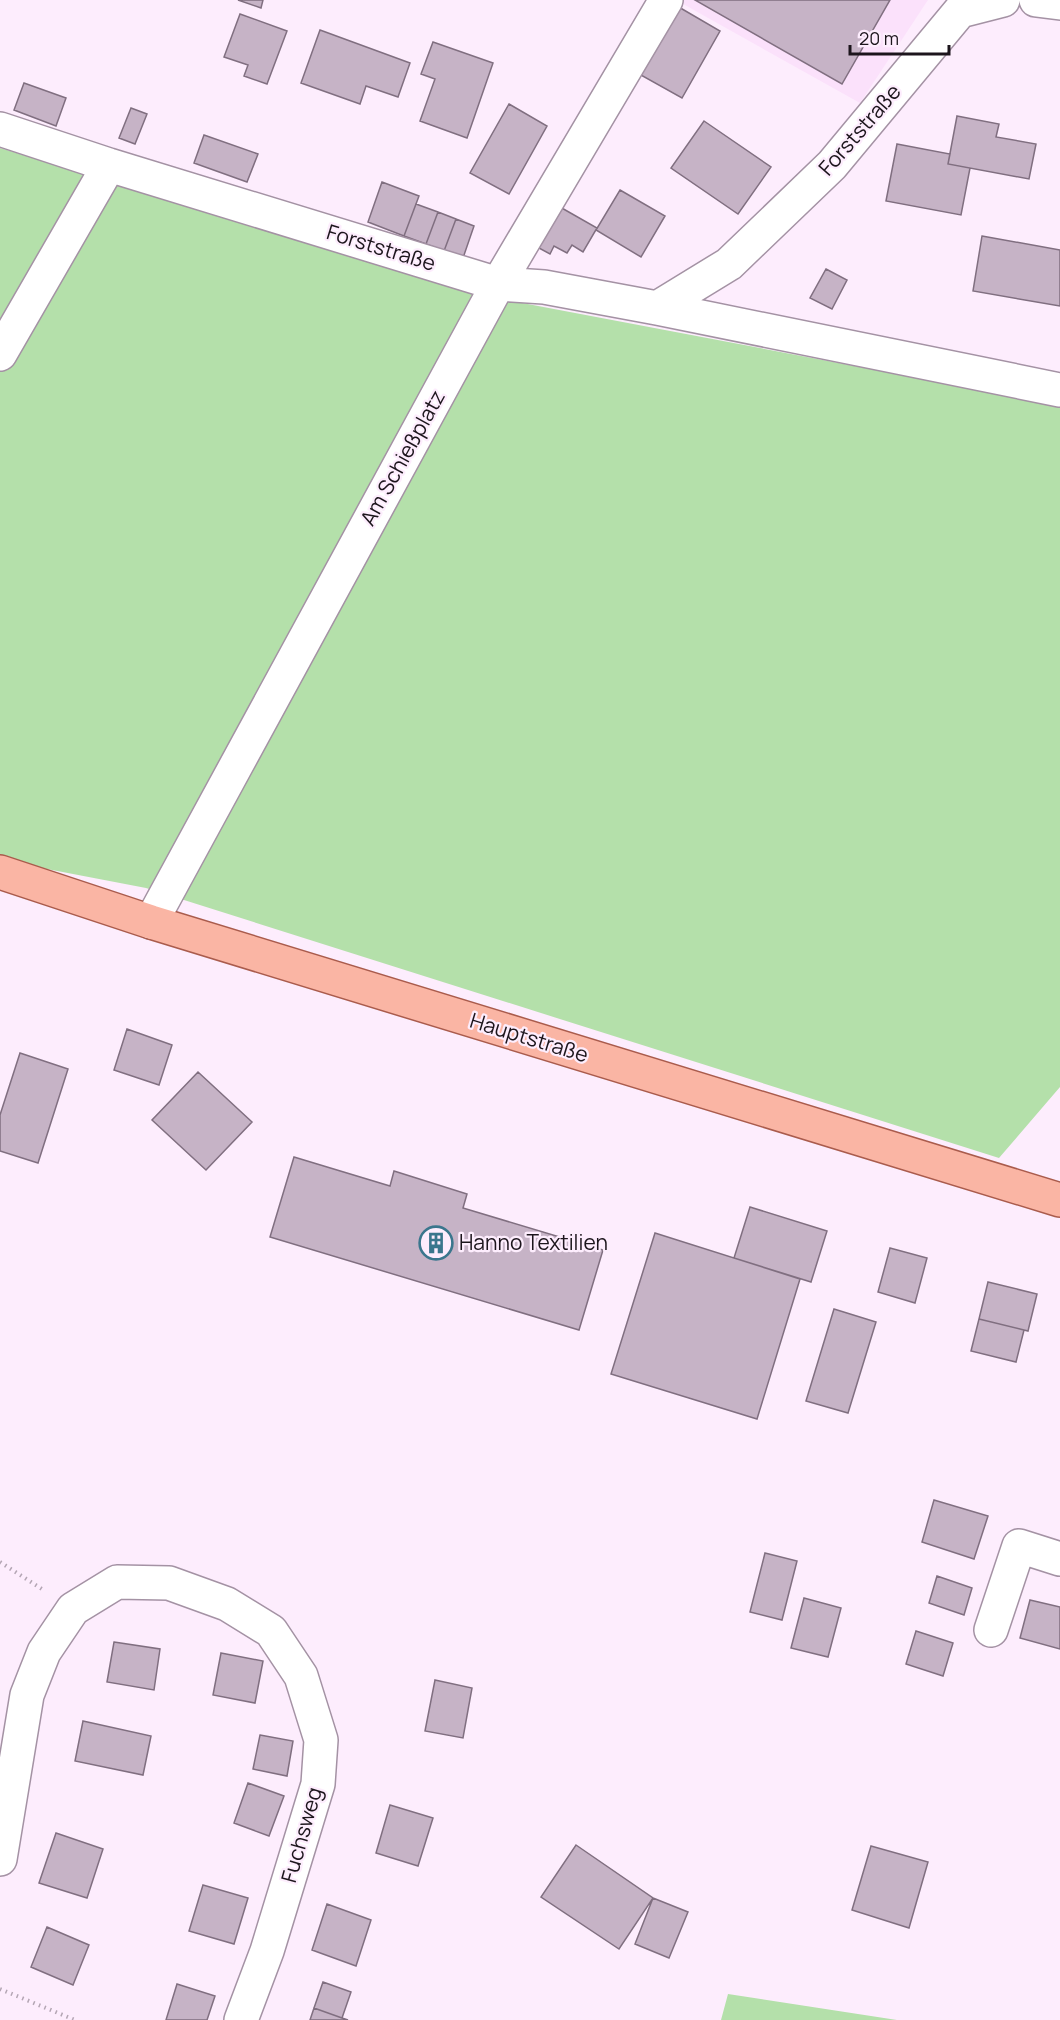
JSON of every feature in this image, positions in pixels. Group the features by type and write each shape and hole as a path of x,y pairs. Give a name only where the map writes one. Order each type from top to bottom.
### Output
{"main road":[{"name":"Hauptstraße","path":"0,872 151,922 1060,1200"}],"street":[{"name":"Am Schießplatz","path":"151,922 498,284 666,0"},
{"name":"Forststraße","path":"657,308 729,264 824,174 960,11 1003,0"},
{"path":"1036,0 1060,3"},
{"name":"Forststraße","path":"0,129 109,165 498,284 544,287 657,308 1060,390"},
{"path":"0,354 109,165"},
{"path":"991,1630 1019,1546 1060,1559"},
{"name":"Fuchsweg","path":"0,1859 27,1695 44,1652 74,1609 117,1582 169,1583 227,1604 271,1632 301,1676 321,1740 318,1784 267,1951 242,2020"}],"path":[{"path":"0,1562 74,1609"},
{"path":"0,1989 75,2020"}],"shaded area":[{"path":"676,0 928,0 860,103"}],"green space":[{"path":"0,148 517,302 1060,405 1060,1087 999,1158 146,888 0,860"},
{"path":"728,1994 897,2020 721,2020"}],"building":[{"path":"238,0 263,0 261,8"},
{"path":"695,0 890,0 842,84"},
{"path":"677,6 720,31 682,98 639,74"},
{"path":"240,14 287,31 267,84 244,76 248,65 224,57"},
{"path":"320,30 410,63 398,97 366,86 360,104 301,83"},
{"path":"433,42 493,63 467,138 420,121 435,79 421,74"},
{"path":"24,83 66,98 56,126 14,110"},
{"path":"509,104 547,126 509,194 470,173"},
{"path":"131,108 147,114 135,144 119,138"},
{"path":"957,116 999,124 996,137 1036,144 1029,179 948,164"},
{"path":"704,121 771,167 738,214 671,168"},
{"path":"204,135 258,154 247,182 194,163"},
{"path":"897,144 950,154 948,164 970,168 961,215 886,201"},
{"path":"382,182 419,196 404,236 368,222"},
{"path":"620,190 665,216 641,257 596,230"},
{"path":"416,204 438,212 426,244 404,236"},
{"path":"560,207 597,228 583,252 572,245 567,253 554,246 550,254 537,247"},
{"path":"438,212 456,219 444,251 426,244"},
{"path":"456,219 474,226 463,258 444,251"},
{"path":"982,236 1060,250 1060,306 973,291"},
{"path":"826,269 847,280 832,309 810,298"},
{"path":"127,1029 172,1045 159,1085 114,1070"},
{"path":"20,1053 68,1069 38,1163 0,1151 0,1115"},
{"path":"198,1072 252,1122 206,1170 152,1120"},
{"name":"Hanno Textilien","path":"294,1157 390,1186 394,1171 467,1194 463,1208 603,1250 579,1330 270,1237"},
{"path":"750,1207 827,1231 811,1282 734,1258"},
{"path":"655,1233 800,1279 757,1419 611,1374"},
{"path":"890,1248 927,1258 915,1303 878,1292"},
{"path":"988,1282 1037,1294 1028,1331 979,1319"},
{"path":"834,1309 876,1322 848,1413 806,1401"},
{"path":"979,1319 1024,1330 1016,1362 971,1351"},
{"path":"934,1500 988,1516 974,1559 922,1542"},
{"path":"765,1553 797,1561 782,1620 750,1612"},
{"path":"937,1576 972,1588 964,1615 929,1603"},
{"path":"804,1598 841,1608 828,1657 791,1648"},
{"path":"1030,1600 1060,1607 1060,1649 1020,1638"},
{"path":"916,1631 953,1643 943,1676 906,1664"},
{"path":"114,1642 160,1649 154,1690 107,1682"},
{"path":"221,1653 263,1661 255,1703 213,1695"},
{"path":"435,1680 472,1688 463,1738 425,1731"},
{"path":"83,1721 151,1736 143,1775 75,1761"},
{"path":"260,1735 293,1741 287,1776 253,1769"},
{"path":"248,1783 284,1796 269,1836 234,1823"},
{"path":"390,1805 433,1818 418,1866 376,1853"},
{"path":"56,1833 103,1849 87,1898 39,1883"},
{"path":"576,1845 653,1898 619,1949 541,1897"},
{"path":"871,1846 928,1862 909,1928 852,1910"},
{"path":"203,1885 248,1898 234,1944 189,1931"},
{"path":"653,1898 688,1912 669,1958 635,1944"},
{"path":"327,1904 371,1920 356,1966 312,1950"},
{"path":"47,1927 89,1945 73,1985 31,1967"},
{"path":"323,1982 351,1992 342,2018 314,2008"},
{"path":"177,1984 215,1996 207,2020 166,2020"},
{"path":"314,2008 342,2018 348,2020 310,2020"}],"place":[{"name":"Hanno Textilien","path":"436,1243"}]}
